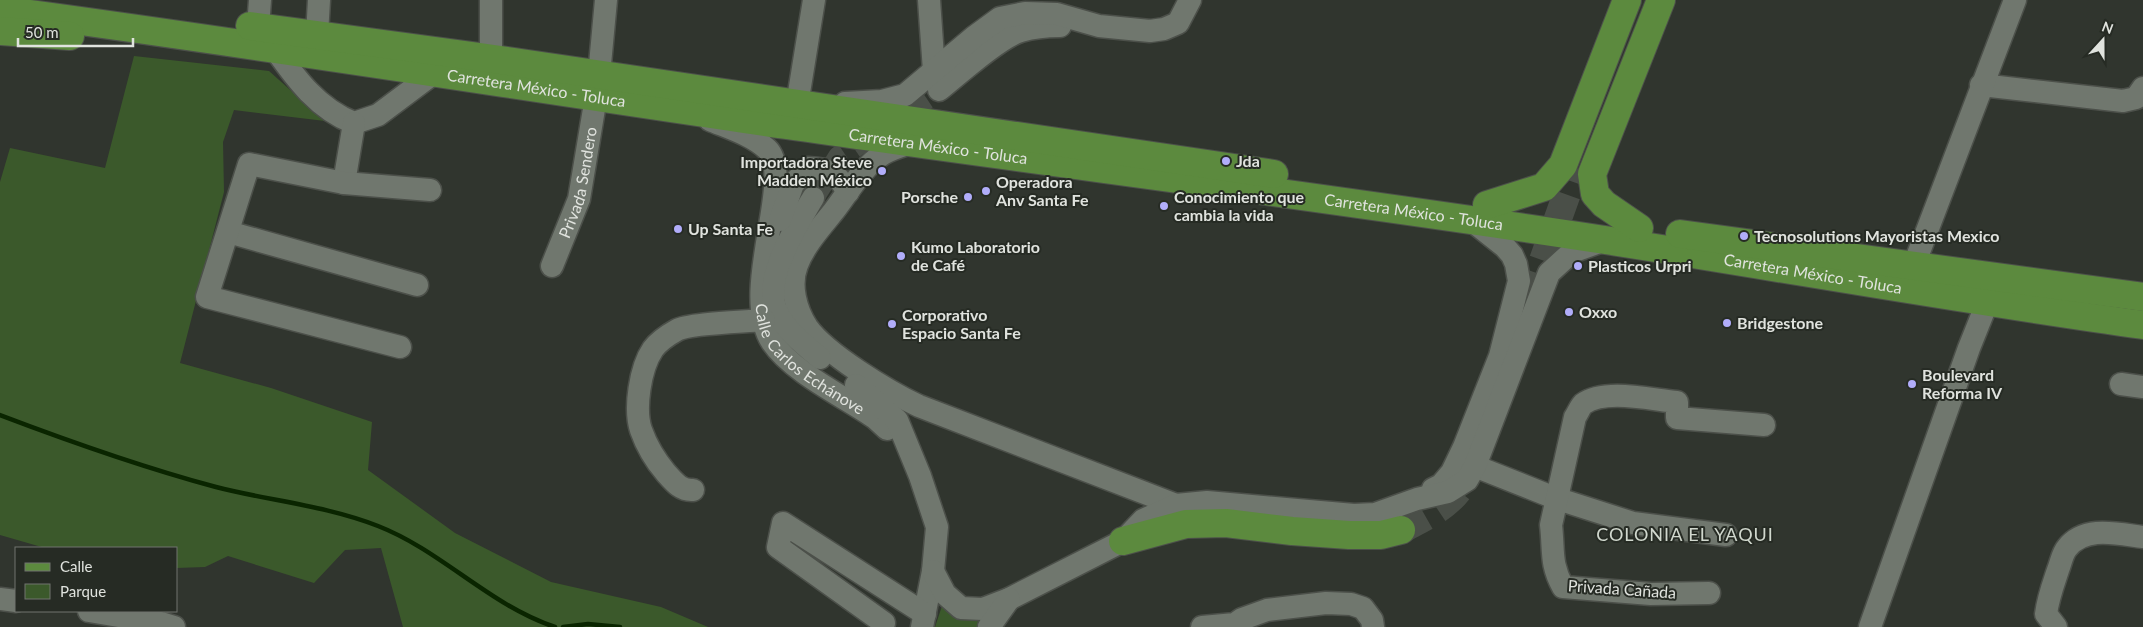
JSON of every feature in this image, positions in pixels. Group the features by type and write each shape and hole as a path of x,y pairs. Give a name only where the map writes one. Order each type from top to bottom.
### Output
{"main road":[{"name":"Carretera México - Toluca","path":"55,0 491,58 691,111 911,143 1479,213 1639,228 2143,297"},
{"path":"1577,169 1627,0"},
{"path":"1577,169 1644,0"},
{"path":"1479,213 1544,187 1577,169 1661,0"},
{"name":"Carretera México - Toluca","path":"0,10 165,32 434,73 797,105 1479,213 1604,240 1986,303 2143,324"},
{"path":"0,30 131,40 165,32"},
{"path":"1577,169 1604,204 1639,228"},
{"path":"1122,541 1186,524 1226,523 1292,531 1349,535 1381,535 1401,530"}],"street":[{"path":"258,27 260,0"},
{"path":"317,35 319,0"},
{"path":"491,0 491,58"},
{"name":"Privada Sendero","path":"552,266 579,199 598,86 606,0"},
{"path":"814,0 797,105 882,101 905,96 937,80 1007,37 1020,31 1042,26 1099,26 1150,31 1164,29 1178,22 1190,0"},
{"path":"929,0 937,80"},
{"path":"1914,265 2015,0"},
{"path":"275,49 299,83 314,98 332,112 354,123 378,115 434,73"},
{"path":"1981,85 2124,101 2136,98 2143,88"},
{"name":"Calle Carlos Echánove","path":"691,111 747,136 769,150 777,171 771,222 763,264 760,304 772,341 790,362 876,418 909,448 937,527 933,571 923,620"},
{"path":"344,183 354,123"},
{"name":"Calle Carlos Echánove","path":"911,143 882,155 864,172 804,251 796,266 793,286 795,301 807,327 825,346 891,392 919,406 1176,504"},
{"path":"400,347 207,297 249,164 344,183 430,190"},
{"path":"763,264 776,237 793,184 808,168 826,169 839,178 848,192"},
{"path":"813,198 787,242 777,272 774,296 776,310 795,337 869,394 897,420 909,448"},
{"path":"1467,463 1500,356 1519,281 1516,264 1512,255 1479,213"},
{"path":"228,232 417,285"},
{"path":"933,571 945,594 961,608 983,609 1009,599 1122,541 1144,520 1176,504 1207,502 1354,515 1375,514 1417,499 1441,485 1452,472 1467,463 1549,273 1572,252 1604,240"},
{"path":"1519,281 1530,276 1535,278 1542,288"},
{"path":"1870,627 1986,303"},
{"path":"693,490 687,491 675,483 652,456 640,429 638,398 644,371 652,350 663,339 678,329 764,320"},
{"path":"1556,498 1575,417 1582,405 1596,398 1612,396 1677,402 1677,418 1764,425"},
{"path":"1467,463 1556,498 1633,523 1726,535"},
{"name":"Privada Cañada","path":"1556,498 1551,525 1553,541 1552,560 1555,574 1562,587 1651,594 1709,593"},
{"path":"884,624 778,547 783,523 923,620"},
{"path":"2056,627 2046,614 2048,599 2065,550 2075,540 2087,534 2104,532 2143,537"},
{"path":"0,599 15,601"},
{"path":"989,627 1009,599"},
{"path":"1202,627 1235,624 1242,619 1267,610 1326,603 1351,604 1363,608 1372,620 1373,627"},
{"path":"94,612 165,626"}],"green space":[{"path":"134,56 269,71 325,121 234,110 223,142 224,192 180,363 271,388 372,422 368,470 455,533 551,582 661,607 708,627 403,627 381,548 345,550 314,583 228,556 205,567 178,568 178,547 42,547 0,535 0,182 10,148 105,168"},
{"path":"943,603 981,621 979,627 935,627"}],"waterway":[{"path":"0,415 107,454 188,479 236,492 338,513 378,526 423,549 508,605 555,627"},
{"path":"563,627 588,624 620,627"}],"tunnel":[{"path":"813,198 839,157 939,90"},
{"path":"1529,300 1576,168"},
{"path":"1401,530 1430,514 1448,501 1456,494 1467,475"}],"place":[{"name":"Jda","path":"1226,161"},
{"name":"Importadora Steve Madden México","path":"882,171"},
{"name":"Operadora Anv Santa Fe","path":"986,191"},
{"name":"Porsche","path":"968,197"},
{"name":"Conocimiento que cambia la vida","path":"1164,206"},
{"name":"Up Santa Fe","path":"678,229"},
{"name":"Tecnosolutions Mayoristas Mexico","path":"1744,236"},
{"name":"Kumo Laboratorio de Café","path":"901,256"},
{"name":"Plasticos Urpri","path":"1578,266"},
{"name":"Oxxo","path":"1569,312"},
{"name":"Bridgestone","path":"1727,323"},
{"name":"Corporativo Espacio Santa Fe","path":"892,324"},
{"name":"Boulevard Reforma IV","path":"1912,384"}],"district":[{"name":"COLONIA EL YAQUI","path":"1685,535"}]}
